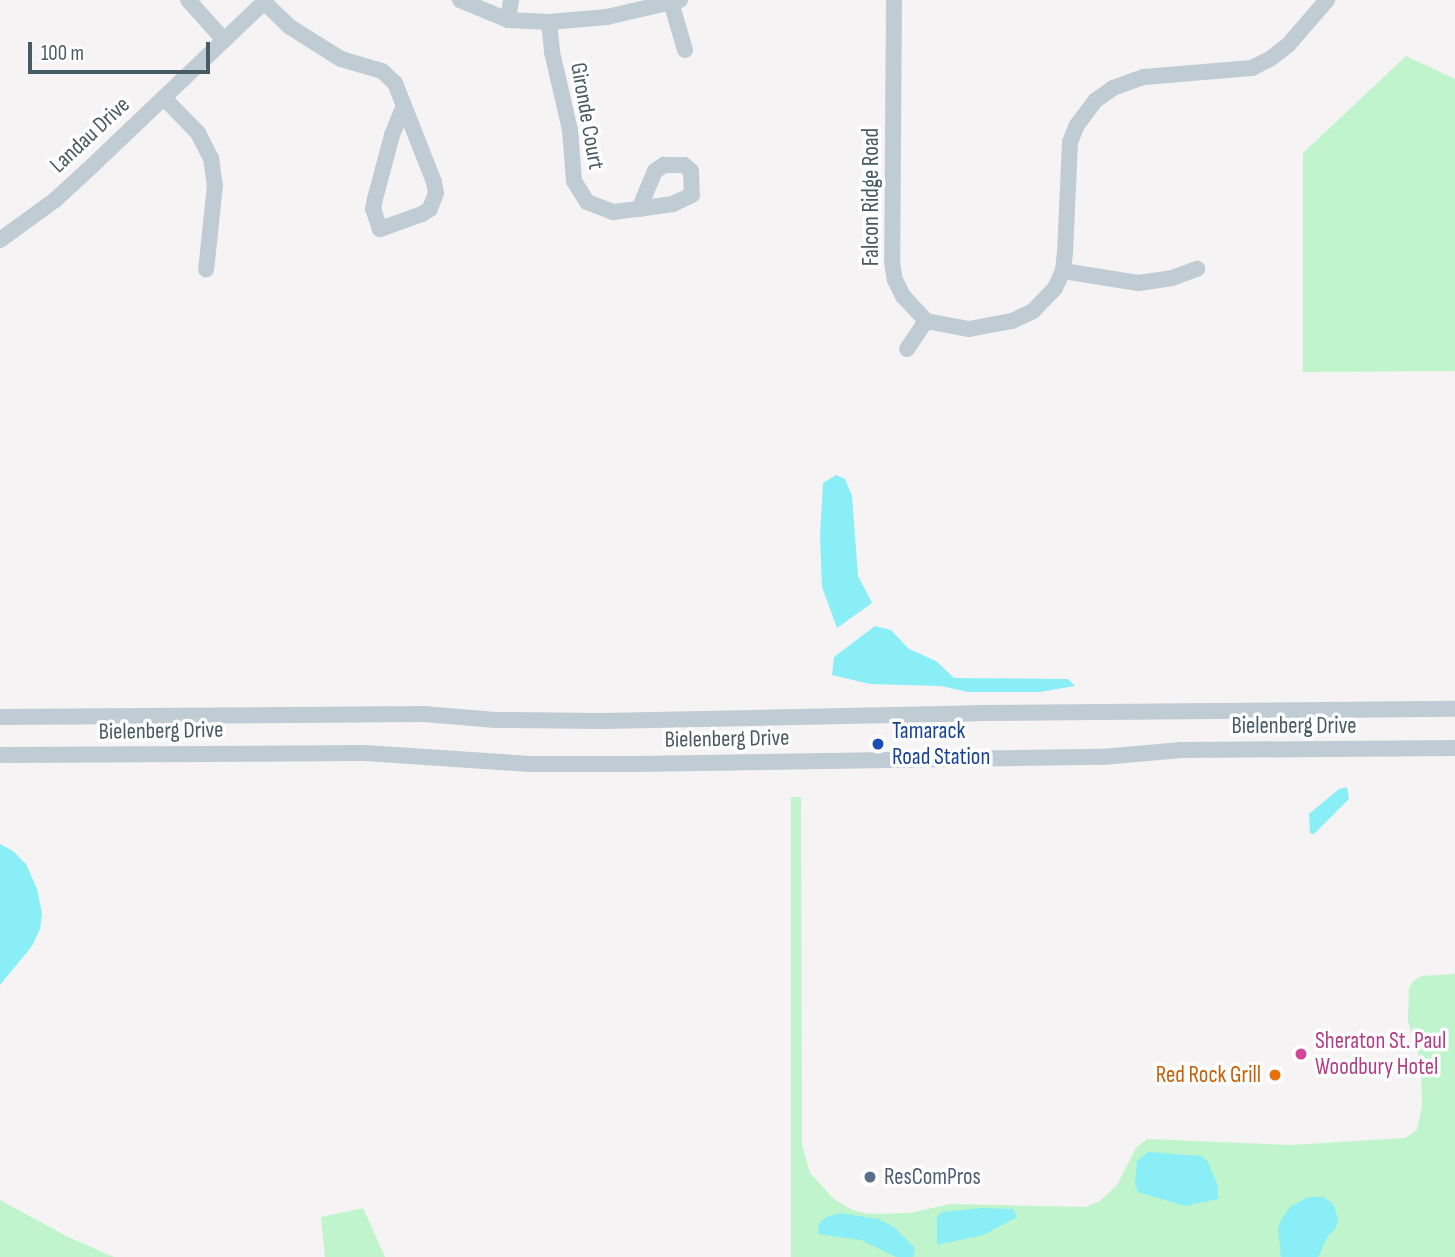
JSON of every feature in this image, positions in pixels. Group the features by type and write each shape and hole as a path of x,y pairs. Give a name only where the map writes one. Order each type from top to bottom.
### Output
{"street":[{"path":"188,0 224,40"},
{"path":"460,0 508,20 549,22 607,17 676,1 685,50"},
{"path":"508,20 511,0"},
{"name":"Falcon Ridge Road","path":"894,0 892,262 895,280 903,296 926,321"},
{"path":"907,349 926,321 969,329 1012,321 1033,311 1047,299 1063,271 1070,142 1077,125 1096,100 1113,88 1144,77 1252,68 1270,60 1288,45 1327,0"},
{"path":"265,1 290,27 341,59 383,71 395,83 404,106 436,193 430,209 380,229 373,209 374,199 392,135 404,106"},
{"name":"Landau Drive","path":"0,240 55,200 265,1"},
{"name":"Gironde Court","path":"549,22 552,52 570,130 574,181 587,202 596,207 613,212 639,208"},
{"path":"164,98 198,134 211,158 215,185 206,270"},
{"path":"1063,271 1138,283 1172,278 1197,269"},
{"name":"Bielenberg Drive","path":"0,717 424,714 496,720 603,721 976,713 1455,709"},
{"name":"Bielenberg Drive","path":"0,755 365,753 467,761 596,764 1074,758 1182,750 1455,748"}],"green space":[{"path":"1406,56 1455,79 1455,371 1303,372 1303,153"},
{"path":"791,797 801,797 802,1145 810,1173 834,1199 852,1210 869,1214 910,1213 950,1204 1086,1207 1100,1201 1117,1185 1136,1148 1147,1139 1291,1145 1405,1138 1417,1130 1422,1107 1421,1063 1408,1021 1409,988 1413,981 1422,976 1455,974 1455,1257 791,1257"},
{"path":"0,1200 66,1236 114,1257 0,1257"},
{"path":"363,1208 385,1257 325,1257 321,1217"}],"water":[{"path":"836,475 845,479 852,496 858,576 872,603 837,628 822,587 820,536 823,483"},
{"path":"875,626 891,630 909,649 936,661 954,678 1068,679 1075,686 1040,692 968,692 941,686 870,684 832,675 834,657"},
{"path":"1347,787 1349,799 1314,834 1310,833 1309,814 1339,789"},
{"path":"0,844 13,851 26,864 37,889 42,914 40,929 32,946 0,985"},
{"path":"1148,1152 1201,1156 1208,1162 1218,1186 1218,1199 1185,1206 1138,1192 1135,1184 1137,1161"},
{"path":"1308,1197 1324,1197 1333,1204 1338,1218 1336,1228 1328,1236 1318,1257 1281,1257 1278,1229 1282,1218 1290,1207"},
{"path":"983,1208 1013,1209 1017,1217 983,1235 937,1245 937,1217 942,1212"},
{"path":"840,1213 878,1219 894,1227 915,1248 913,1257 896,1257 861,1240 818,1234 819,1224 826,1217"}],"place":[{"name":"Tamarack Road Station","path":"878,744"},
{"name":"Sheraton St. Paul Woodbury Hotel","path":"1301,1054"},
{"name":"Red Rock Grill","path":"1275,1075"},
{"name":"ResComPros","path":"870,1177"}]}
